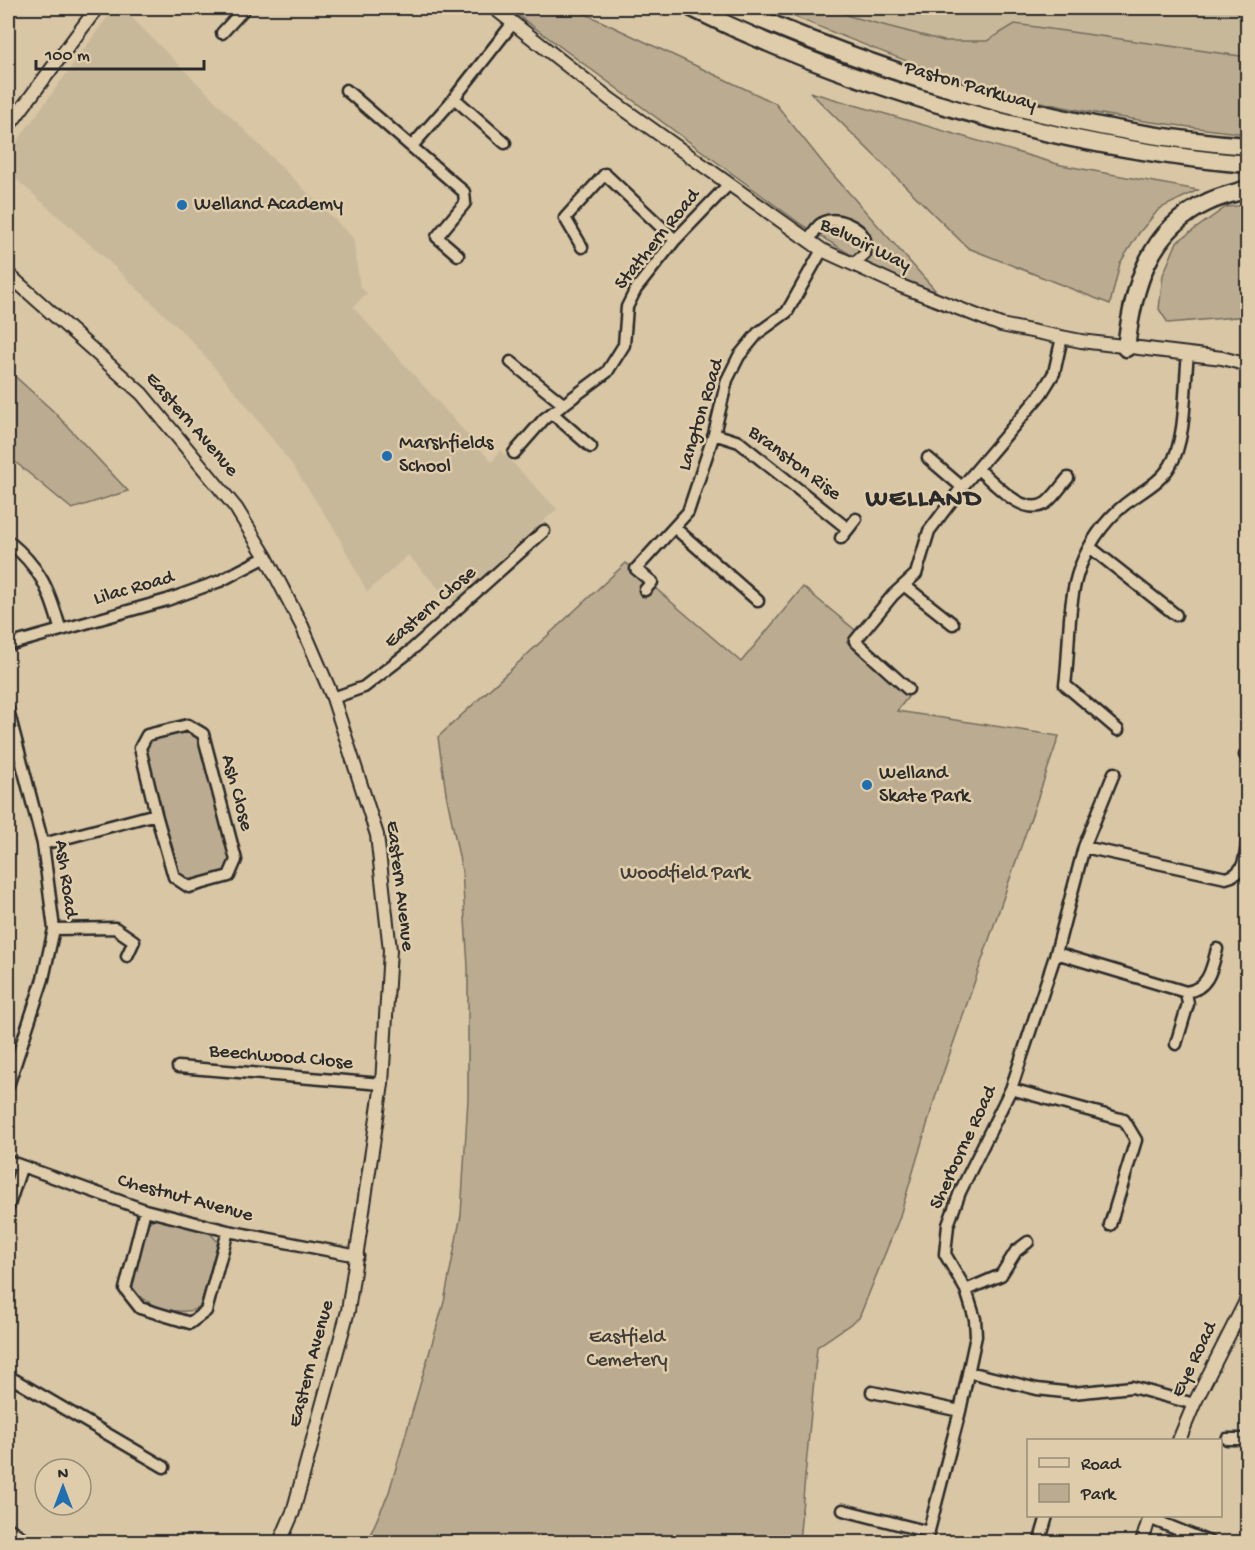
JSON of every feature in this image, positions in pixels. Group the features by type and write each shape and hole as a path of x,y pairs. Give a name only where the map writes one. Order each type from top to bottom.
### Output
{"highway":[{"name":"Paston Parkway","path":"692,8 782,47 853,74 1004,122 1196,160 1248,164"},
{"name":"Paston Parkway","path":"734,8 858,59 1009,105 1125,131 1198,142 1248,146"},
{"path":"1126,348 1136,292 1150,253 1177,221 1208,201 1248,189"}],"street":[{"path":"8,127 97,8"},
{"path":"222,33 245,8"},
{"name":"Belvoir Way","path":"494,8 610,100 822,250 901,286 997,323 1126,348 1222,358 1248,365"},
{"path":"412,146 454,98 513,23"},
{"path":"346,90 464,192 465,203 437,237 458,255"},
{"path":"454,98 505,142"},
{"path":"582,247 565,218 605,174 675,240"},
{"name":"Stathern Road","path":"514,453 544,419 607,372 624,345 629,302 675,240 728,184"},
{"path":"809,241 820,224 827,220 839,220 860,232 866,241 865,254 854,263"},
{"name":"Langton Road","path":"645,590 652,582 636,569 688,512 714,434 727,380 739,356 758,333 787,312 822,250"},
{"name":"Eastern Avenue","path":"8,274 142,394 236,508 267,557 302,627 333,698 377,834 390,950 382,1084 358,1256 339,1349 293,1512 280,1542"},
{"path":"908,689 855,641 893,595 915,574 929,531 962,487 1041,394 1054,374 1062,337"},
{"path":"1118,730 1065,685 1073,600 1080,567 1100,528 1156,482 1171,466 1180,443 1188,354"},
{"path":"511,362 562,405"},
{"path":"552,413 591,447"},
{"name":"Branston Rise","path":"714,434 739,442 848,529"},
{"path":"928,458 962,487"},
{"path":"978,469 1023,506 1038,507 1047,502 1068,478"},
{"name":"Branston Rise","path":"841,538 856,519"},
{"path":"675,528 758,601"},
{"name":"Eastern Close","path":"333,698 364,687 408,653 544,531"},
{"path":"8,541 31,561 49,590 60,628"},
{"path":"1091,548 1176,615"},
{"name":"Lilac Road","path":"8,645 60,628 166,600 219,581 267,557"},
{"path":"905,586 953,624"},
{"name":"Ash Road","path":"8,711 43,844 54,929 43,979 8,1086"},
{"name":"Ash Close","path":"188,725 203,734 236,860 229,876 189,887 174,877 156,814 140,748 147,735 188,725"},
{"name":"Sherborne Road","path":"928,1537 960,1412 976,1336 975,1319 966,1290 945,1254 948,1225 960,1192 1011,1089 1056,953 1084,847 1114,773"},
{"path":"43,844 156,814"},
{"path":"1084,847 1226,878 1235,875 1243,867 1248,836"},
{"path":"54,929 115,928 134,942 127,956"},
{"path":"1056,953 1186,992 1193,991 1211,974 1217,949"},
{"path":"1176,1044 1188,1004 1186,992"},
{"name":"Beechwood Close","path":"178,1067 382,1084"},
{"path":"1011,1089 1124,1120 1136,1140 1110,1225"},
{"name":"Chestnut Avenue","path":"8,1161 21,1168 145,1210 228,1231 358,1256"},
{"path":"8,1209 21,1168"},
{"path":"145,1210 125,1289 140,1308 190,1323 206,1311 228,1231"},
{"path":"966,1290 1001,1275 1016,1251 1028,1242"},
{"name":"Eye Road","path":"1179,1439 1194,1404 1248,1297"},
{"path":"969,1372 1037,1389 1061,1392 1132,1387 1194,1404"},
{"path":"8,1376 164,1467"},
{"path":"872,1392 960,1412"},
{"path":"1227,1439 1247,1438"},
{"path":"843,1510 928,1537"},
{"path":"1040,1540 1046,1517"},
{"path":"1142,1542 1150,1517 1209,1542"},
{"path":"8,1528 29,1542"}],"shaded area":[{"name":"Welland Academy","path":"114,8 122,8 353,238 360,287 367,293 353,307 492,462 500,450 557,509 452,603 408,555 367,592 335,530 293,466 243,401 190,339 103,256 8,172 8,154"},
{"path":"838,8 1247,8 1247,57 1015,24 987,41 944,41 849,16"}],"green space":[{"path":"508,8 573,8 775,103 827,168 942,298 866,264 802,225"},
{"path":"773,8 838,8 849,16 944,41 987,41 1015,24 1247,57 1247,134 1094,113 1005,93 917,65"},
{"path":"810,92 1061,165 1198,190 1159,209 1139,233 1120,263 1110,304 968,248"},
{"path":"1247,205 1247,316 1168,323 1159,309 1163,275 1177,242 1226,207"},
{"path":"8,370 52,410 128,491 72,509 8,456"},
{"path":"626,563 741,662 803,587 855,630 847,642 908,697 897,711 1059,736 938,1088 899,1219 859,1318 817,1347 799,1542 367,1542 389,1492 444,1302 461,1215 468,1099 468,967 462,871 446,793 438,737"},
{"path":"187,729 198,737 231,860 225,873 188,882 178,874 144,749 149,737"},
{"path":"162,1218 208,1231 218,1242 201,1304 196,1309 176,1311 164,1308 152,1304 134,1291 131,1282 146,1225 152,1220"}],"place":[{"name":"Welland Academy","path":"182,205"},
{"name":"Marshfields School","path":"387,456"},
{"name":"Welland Skate Park","path":"867,785"}],"district":[{"name":"WELLAND","path":"924,500"}],"park label":[{"name":"Woodfield Park","path":"685,874"},
{"name":"Eastfield Cemetery","path":"627,1350"}]}
